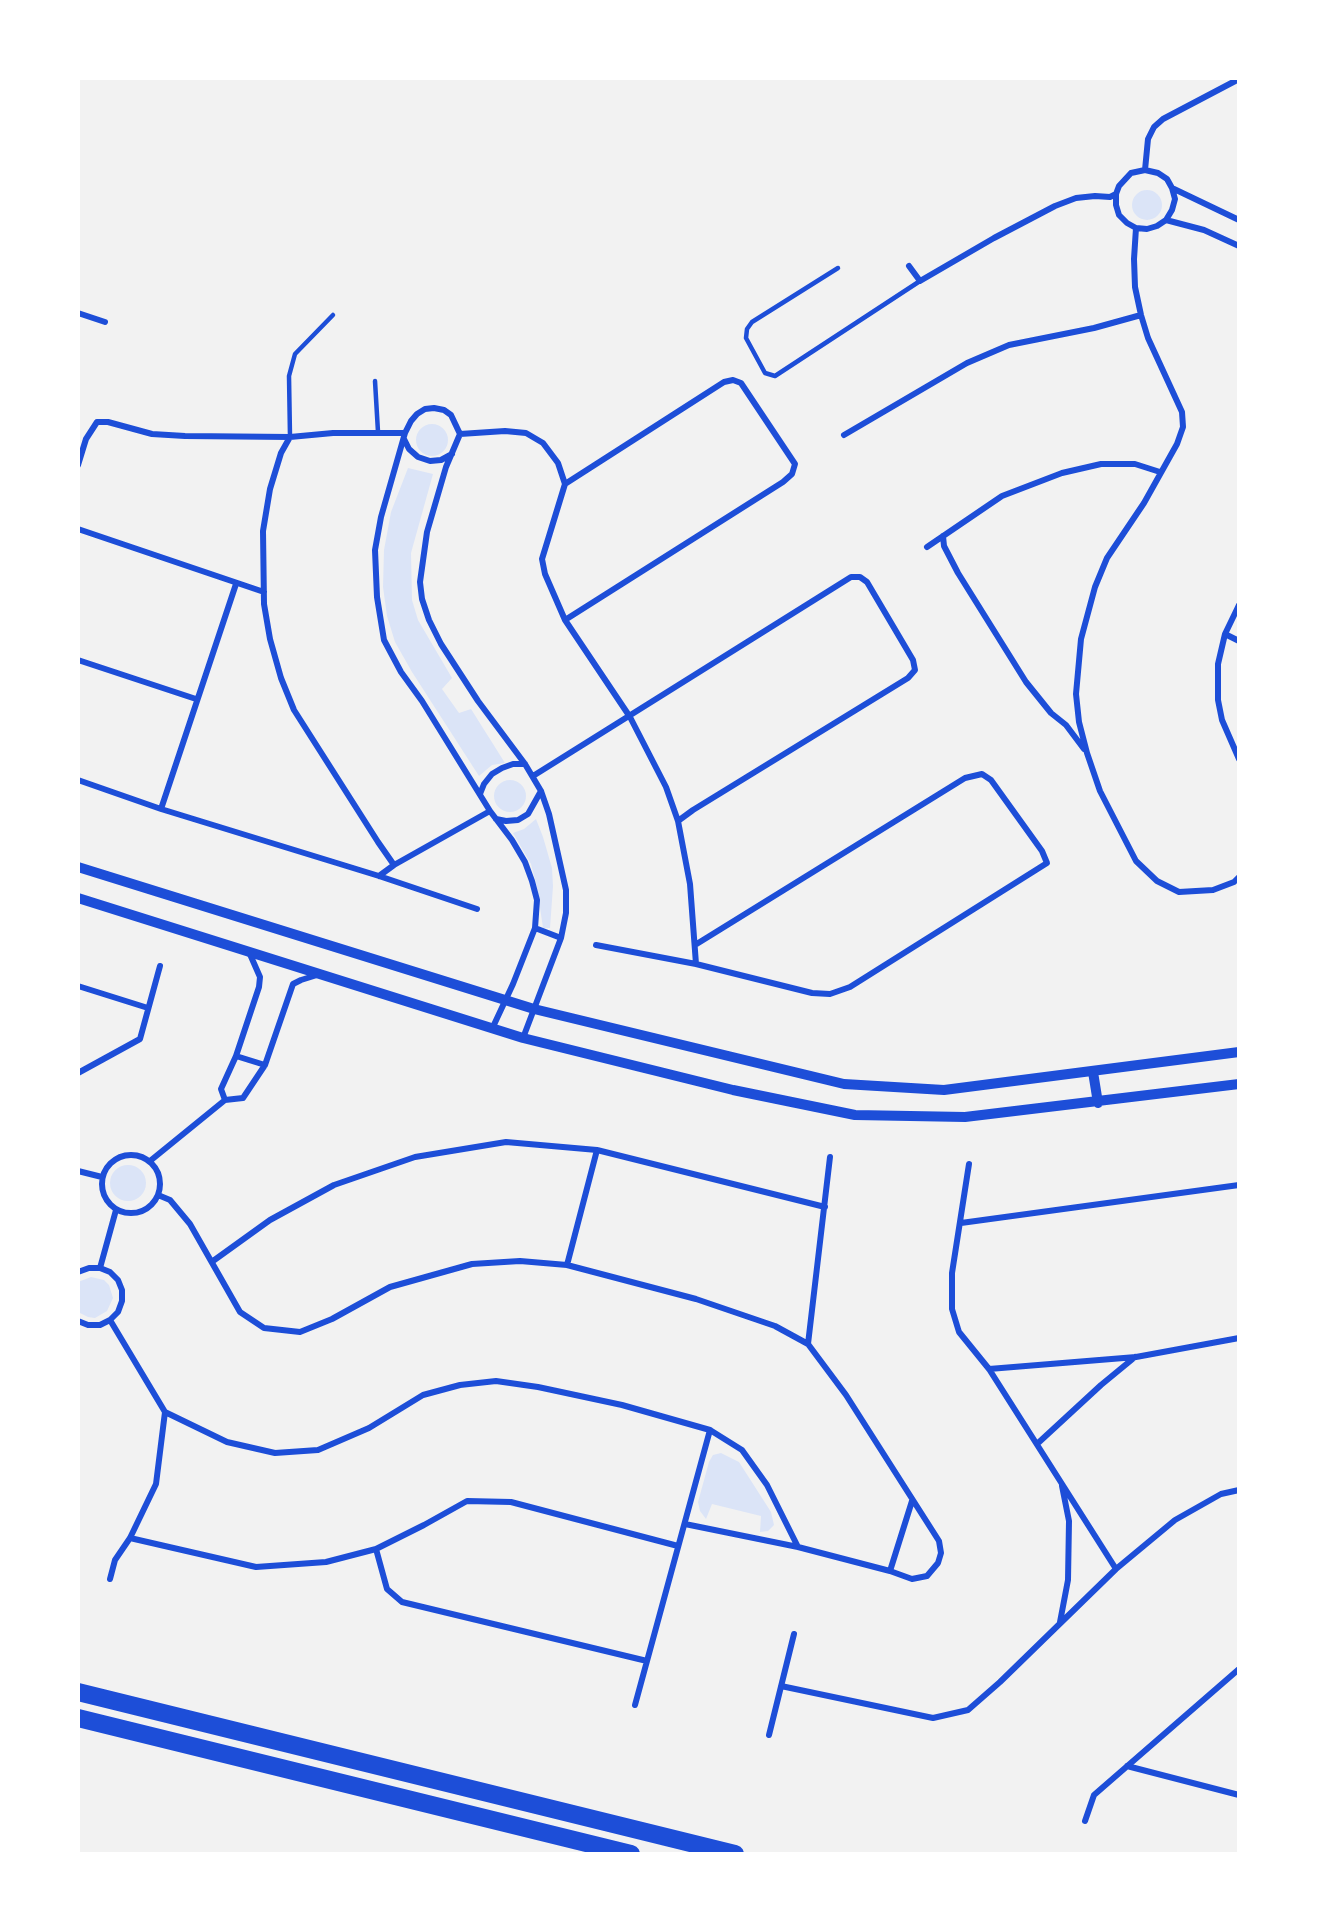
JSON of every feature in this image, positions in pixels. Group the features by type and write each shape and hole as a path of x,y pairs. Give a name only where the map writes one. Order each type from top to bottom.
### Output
{"highway":[{"path":"78,1692 735,1854"},
{"path":"78,1718 631,1854"}],"street":[{"path":"1145,170 1148,139 1154,127 1239,79"},
{"path":"1145,170 1158,173 1167,179 1172,188 1175,199 1172,210 1166,220 1157,226 1147,229 1137,228 1127,223 1119,215 1116,194 1124,179 1131,173 1145,170"},
{"path":"1172,188 1239,220"},
{"path":"909,266 920,281 1055,206 1076,198 1110,197 1116,194"},
{"path":"1166,220 1204,230 1239,246"},
{"path":"1137,228 1134,259 1135,287 1141,315 1148,338 1182,412 1183,427 1177,444 1144,503 1107,558 1095,587 1081,639 1076,694 1079,722 1100,791 1136,861 1157,881 1179,892 1213,890 1234,882 1239,877"},
{"path":"78,313 105,322"},
{"path":"844,435 967,363 1009,345 1094,328 1141,315"},
{"path":"565,484 724,382 733,380 741,383 795,464 792,474 783,482 566,620"},
{"path":"492,1030 536,928 537,900 532,881 521,854 495,819 422,701 401,672 384,640 376,597 375,550 381,517 405,435 417,414 425,409 434,408 444,410 451,416 460,434 427,532 420,582 422,599 441,644 477,701 525,764 541,791 557,846 566,890 566,913 561,938 523,1038"},
{"path":"78,465 86,439 97,422 108,422 152,434 290,437 378,432 405,435"},
{"path":"460,434 505,431 526,433 543,443 558,463 565,484 542,559 544,574 566,620 630,717 666,787 678,821 690,884 696,964"},
{"path":"405,435 409,449 430,461 441,460 452,454"},
{"path":"290,437 281,453 264,520 264,604 270,639 281,678 294,710 394,865"},
{"path":"927,547 1002,496 1062,473 1101,464 1135,464 1160,472"},
{"path":"78,529 264,592"},
{"path":"943,537 944,546 958,573 1026,682 1051,713 1066,725 1087,753"},
{"path":"533,776 850,577 860,577 867,582 913,660 915,670 908,678 678,821"},
{"path":"161,809 236,584"},
{"path":"1239,605 1224,634 1218,664 1218,700 1222,720 1239,759"},
{"path":"1224,634 1239,641"},
{"path":"78,660 196,699"},
{"path":"480,794 492,774 513,764 525,764"},
{"path":"596,945 696,964 812,993 830,994 850,987 1047,863 1042,851 991,780 982,774 965,778 694,945"},
{"path":"78,780 161,809 379,876 477,909"},
{"path":"495,819 518,820 528,814 541,791"},
{"path":"379,876 394,865 490,811"},
{"path":"78,867 534,1009 844,1084 944,1090 1239,1052"},
{"path":"78,898 492,1030 733,1090 855,1115 965,1117 1098,1103 1239,1084"},
{"path":"536,928 561,938"},
{"path":"225,1100 221,1089 236,1056 259,987 260,977 249,952"},
{"path":"78,1073 140,1040 160,966"},
{"path":"150,1161 225,1100 243,1098 265,1065 293,984 317,975"},
{"path":"78,986 148,1008"},
{"path":"236,1056 265,1065"},
{"path":"1093,1072 1098,1103"},
{"path":"213,1262 270,1220 334,1185 415,1157 507,1142 597,1150 825,1207"},
{"path":"567,1265 597,1150"},
{"path":"130,1154 150,1161 158,1171 159,1195 151,1206 141,1212 128,1214 116,1210 102,1192 102,1177 111,1162 130,1154"},
{"path":"808,1344 830,1157"},
{"path":"969,1164 952,1274 952,1308 959,1332 989,1369 1116,1569"},
{"path":"78,1171 102,1177"},
{"path":"961,1222 1239,1185"},
{"path":"159,1195 170,1200 190,1224 240,1312 264,1328 300,1332 332,1319 390,1287 472,1264 520,1261 567,1265 696,1299 775,1326 808,1344 846,1395 939,1541 941,1552 938,1563 927,1576 912,1579 798,1547 685,1524"},
{"path":"100,1268 116,1210"},
{"path":"78,1272 89,1268 100,1268 110,1272 122,1290 122,1301 118,1312 110,1320 100,1325 88,1325 78,1321"},
{"path":"110,1320 165,1412 227,1442 275,1453 318,1450 369,1428 423,1395 460,1385 496,1381 538,1387 612,1403 710,1430 742,1450 767,1485 798,1547"},
{"path":"989,1369 1136,1356 1239,1338"},
{"path":"1037,1444 1136,1356"},
{"path":"110,1579 115,1560 130,1538 156,1484 165,1412"},
{"path":"635,1705 710,1430"},
{"path":"1060,1624 1068,1580 1069,1521 1061,1483"},
{"path":"781,1686 933,1718 968,1710 1000,1682 1116,1569 1175,1520 1221,1494 1239,1490"},
{"path":"130,1538 256,1567 326,1562 376,1549 467,1500 512,1502 678,1546"},
{"path":"890,1571 912,1501"},
{"path":"376,1549 387,1589 402,1602 647,1661"},
{"path":"769,1735 794,1634"},
{"path":"1085,1821 1094,1796 1239,1669"},
{"path":"1127,1767 1239,1795"}],"lane":[{"path":"838,268 752,322 747,329 746,338 765,373 775,376 920,281"},
{"path":"290,437 288,376 295,354 333,315"},
{"path":"375,381 378,432"}],"shaded area":[{"path":"1147,190 1158,194 1162,205 1158,216 1147,220 1136,216 1132,205 1136,194"},
{"path":"432,424 443,429 448,440 443,451 432,456 421,451 416,440 421,429"},
{"path":"408,468 433,474 411,553 412,600 418,620 452,678 442,689 459,713 471,709 505,763 492,765 479,776 412,672 395,642 387,616 383,587 384,550 391,512"},
{"path":"510,780 522,784 526,796 522,808 510,812 498,808 494,796 498,784"},
{"path":"536,819 552,868 550,928 543,928 531,864 513,833 524,829"},
{"path":"128,1165 141,1170 146,1183 141,1196 128,1201 115,1196 110,1183 115,1170"},
{"path":"91,1277 104,1280 109,1285 113,1298 107,1311 95,1318 78,1312 78,1282"},
{"path":"721,1453 739,1462 771,1512 774,1525 768,1531 760,1532 761,1516 712,1504 706,1519 700,1511 698,1502 709,1462 713,1455"}]}
